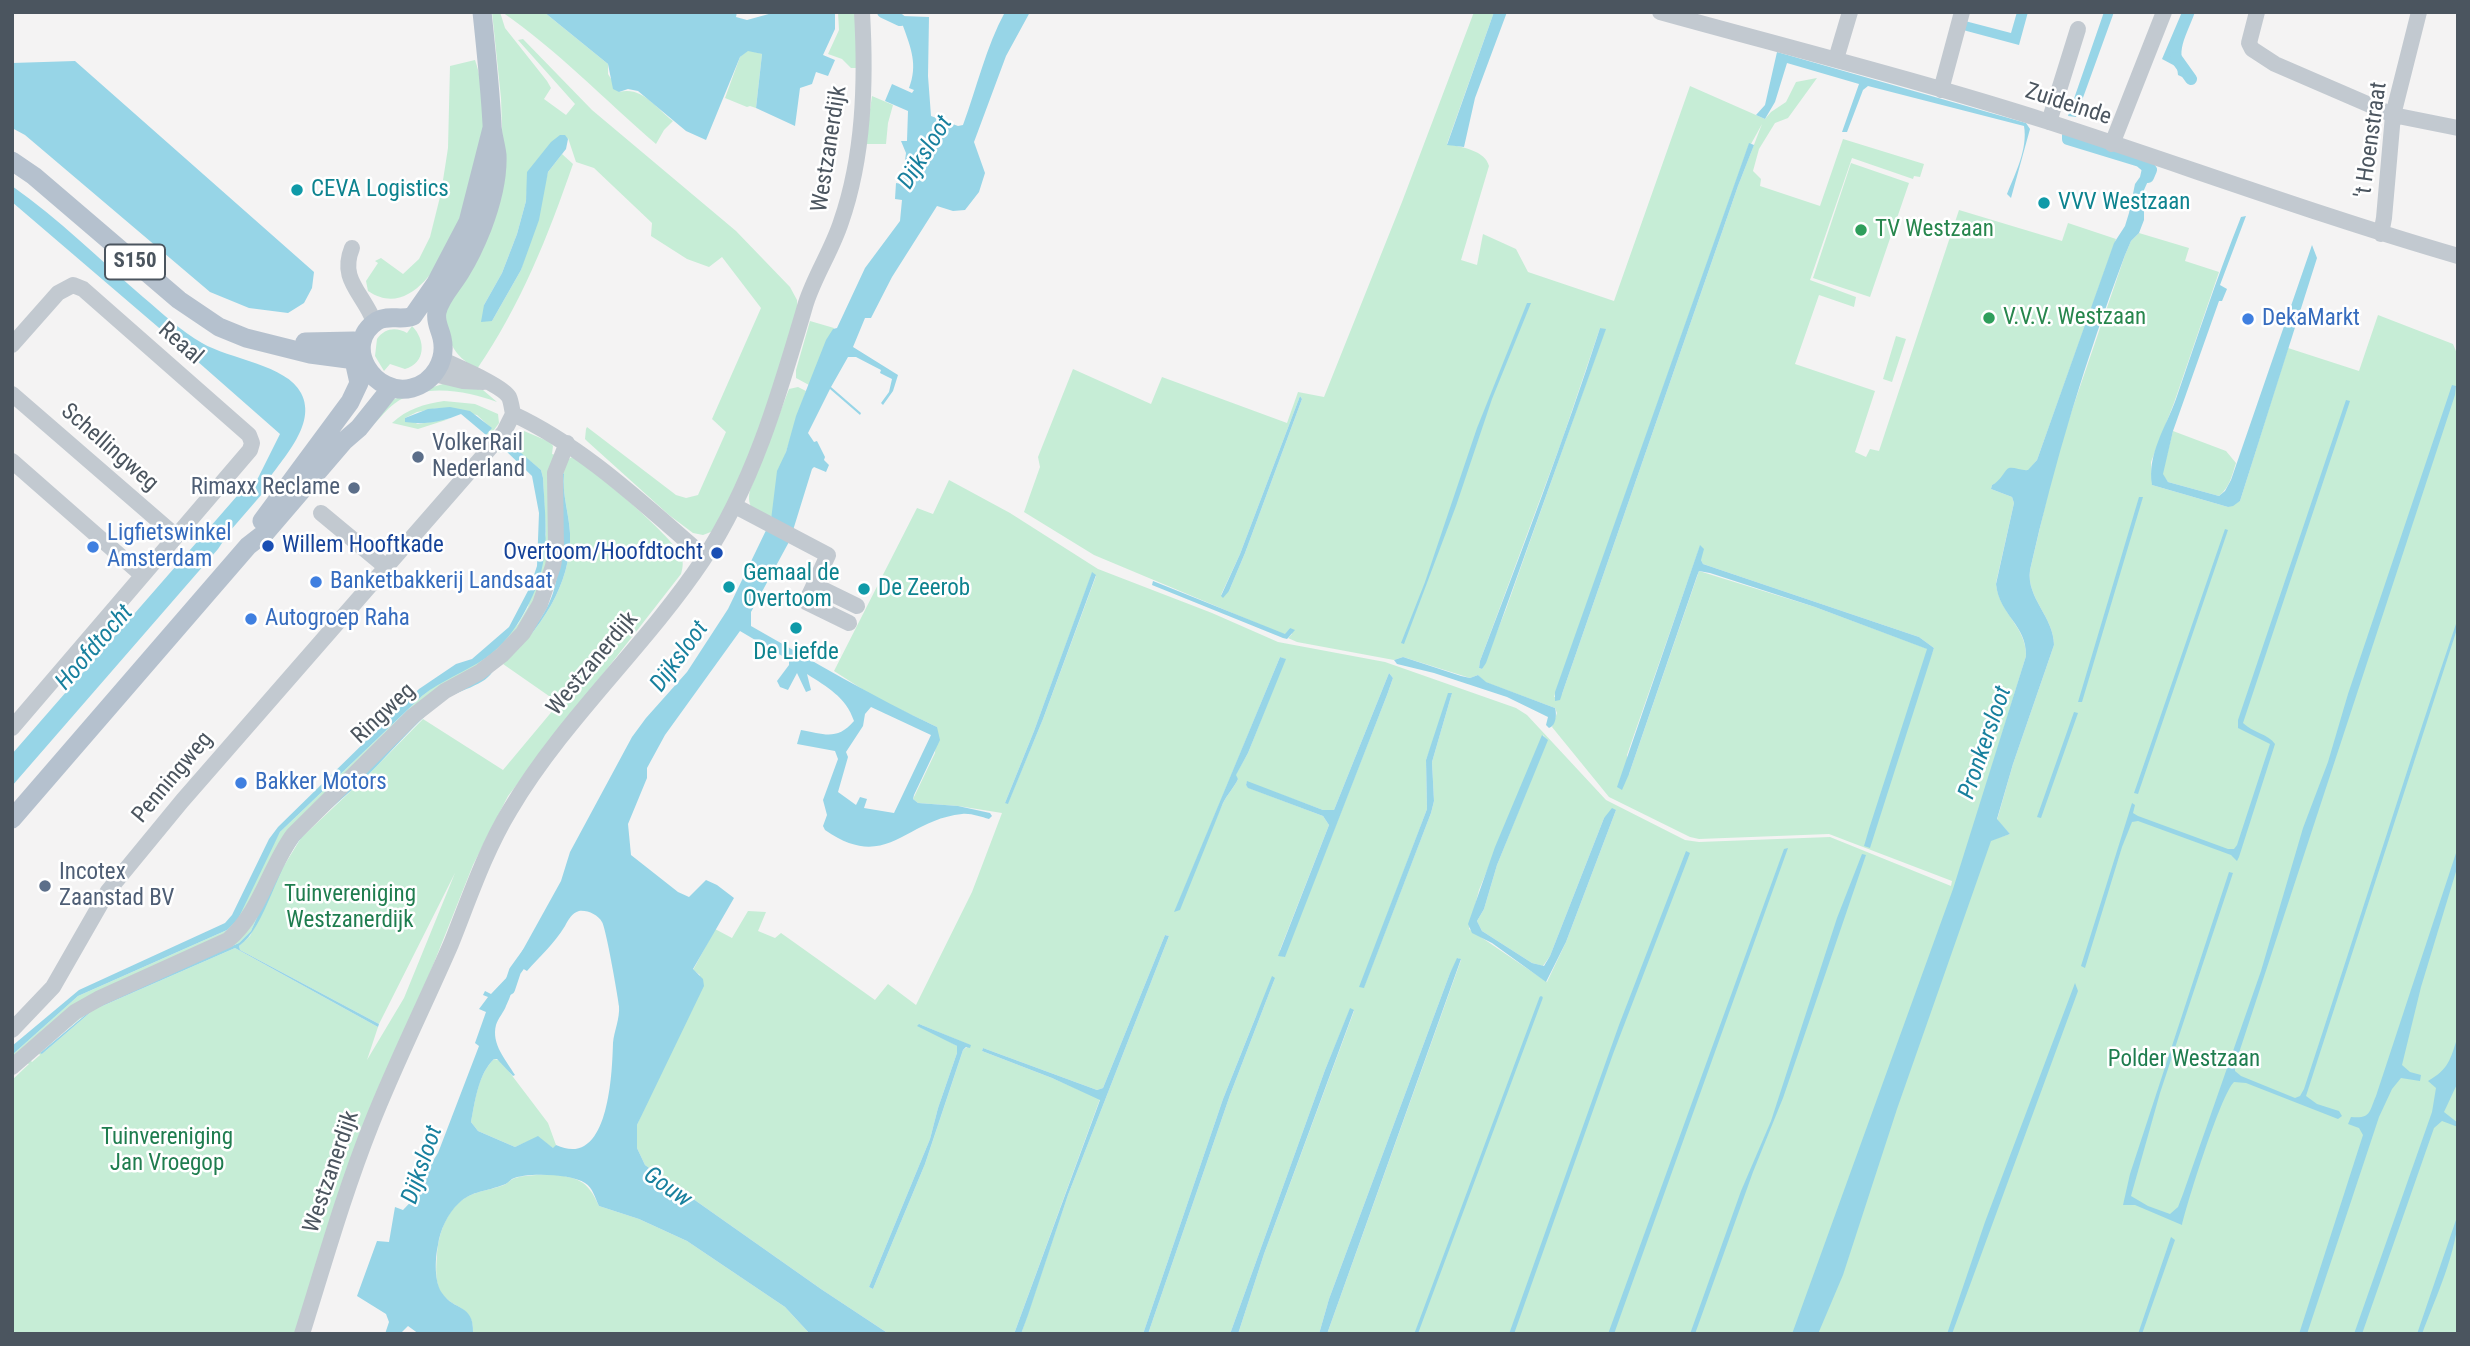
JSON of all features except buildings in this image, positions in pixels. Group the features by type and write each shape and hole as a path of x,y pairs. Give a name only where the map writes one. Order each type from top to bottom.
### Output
{"main road":[{"path":"357,359 371,375 386,386 410,389 425,383 443,346 436,317 439,304 462,270 487,212 497,156 482,12"},
{"path":"411,312 443,267 468,222 492,128"},
{"name":"S150","path":"12,161 34,176 179,299 219,327 246,338 357,359"},
{"path":"248,546 258,526 357,391 360,326 389,308 411,312 428,326 432,333 436,363"},
{"path":"12,819 248,546 266,532 344,441 359,428 386,386"}],"street":[{"name":"Westzanerdijk","path":"302,1334 340,1212 371,1125 477,878 509,811 540,765 653,627 705,557 735,506 767,426 811,287 849,200 864,97 862,12"},
{"name":"Zuideinde","path":"1660,12 1836,59 2049,122 2381,234 2458,256"},
{"path":"1836,59 1850,12"},
{"path":"2112,144 2164,12"},
{"path":"2257,12 2249,43 2252,49 2275,64 2393,114 2458,128"},
{"name":"'t Hoenstraat","path":"2381,234 2393,114 2419,12"},
{"path":"1941,90 1962,13"},
{"path":"2049,122 2078,29"},
{"path":"352,248 347,260 347,272 373,319"},
{"name":"Reaal","path":"12,345 58,293 73,285 83,289 249,435 253,443 250,450 176,536"},
{"path":"436,363 463,381 486,382 503,391 509,398 513,414 567,443 591,460 705,557"},
{"name":"Schellingweg","path":"12,394 176,536"},
{"name":"Penningweg","path":"12,1030 53,987 108,891 182,801 505,432 513,414"},
{"name":"Ringweg","path":"12,1067 75,1012 228,940 238,932 250,917 279,857 293,835 413,716 444,691 480,672 502,655 523,633 540,604 553,566 556,549 555,473 567,443"},
{"path":"12,461 142,575"},
{"path":"735,506 828,555 806,602 849,624"},
{"path":"321,513 386,568"},
{"path":"12,727 176,536"},
{"path":"814,584 857,606"}],"green space":[{"path":"492,12 500,12 505,28 547,81 551,88 544,99 566,115 575,104 518,40 523,39 592,110 736,231 790,287 797,300 798,314 761,428 716,530 703,535 693,533 669,515 585,439 586,429 587,427 676,495 686,498 698,495 726,432 712,419 761,308 722,257 709,267 687,259 651,236 652,223 594,168 576,162 568,138 528,180 526,201 517,234 502,273 484,305 492,321 521,270 548,172 562,154 573,164 543,244 493,345 477,369 468,364 452,345 447,330 446,312 503,156 501,98"},
{"path":"502,12 544,12 608,64 608,74 619,92 635,92 641,95 673,121 656,144 561,59"},
{"path":"838,12 857,12 857,68 851,68 842,59 828,54 839,30"},
{"name":"Polder Westzaan","path":"1474,12 1494,12 1447,144 1478,153 1489,166 1461,260 1477,265 1483,234 1516,249 1528,272 1614,301 1690,86 1765,119 1786,102 1796,82 1817,78 1788,118 1775,123 1759,149 1753,171 1761,179 1760,186 1820,206 1843,139 1924,164 1920,177 1914,176 1913,179 1852,158 1810,280 1856,297 1854,307 1819,295 1795,364 1875,391 1855,452 1866,457 1870,449 1879,451 1959,210 2062,241 2068,223 2116,239 2037,460 2029,470 1992,485 1991,489 2012,497 2014,503 1996,583 2002,603 2022,636 2026,656 1967,848 2010,834 1997,820 2013,764 2054,645 2050,625 2032,590 2030,570 2056,459 2131,241 2139,233 2189,248 2185,261 2219,272 2151,462 2152,485 2228,507 2240,501 2288,348 2359,371 2378,315 2453,344 2458,356 2458,1334 1327,1334 1461,960 1458,958 1450,973 1329,1299 1319,1334 1238,1334 1264,1254 1354,1011 1350,1009 1325,1070 1230,1334 1148,1334 1230,1095 1275,978 1256,1016 1223,1099 1143,1334 1021,1334 1068,1195 1169,936 1165,935 1103,1088 1097,1090 983,1048 982,1051 1100,1099 1014,1334 889,1334 645,1165 637,1148 637,1125 700,975 693,970 715,929 732,938 748,911 766,912 758,931 775,938 781,933 875,1000 888,984 916,1005 972,892 1002,813 918,803 913,799 935,753 937,727 876,698 834,671 917,508 933,514 949,480 1010,513 1098,569 1278,642 1385,662 1516,708 1527,715 1606,800 1685,840 1699,842 1830,837 1951,886 1952,881 1829,834 1699,839 1690,837 1609,797 1552,727 1557,713 1555,708 1485,682 1478,675 1470,678 1403,657 1394,660 1297,642 1288,638 1292,634 1290,628 1285,635 1094,555 1024,512 1040,467 1038,457 1073,369 1151,404 1162,377 1287,423 1298,392 1324,397","holes":["1762,124 1738,186 1562,694 1554,697 1749,144","1600,328 1605,330 1482,669 1479,668 1561,443","1300,396 1302,399 1245,553 1229,591 1221,595 1240,554","1700,546 1703,564 1919,637 1934,648 1894,755 1928,649 1815,607 1699,571 1629,774 1627,755","1092,573 1096,576 1043,719 1008,803 1005,803","1280,657 1285,659 1248,753 1235,776 1238,779 1223,803 1175,911","1389,673 1393,678 1387,695 1284,957 1280,950 1329,825 1323,816 1249,788 1247,782 1323,810 1334,810","1452,693 1432,762 1434,801 1431,813 1364,987 1360,987 1427,809 1426,760","1543,735 1547,740 1497,865 1484,909 1477,921 1482,931 1532,963 1543,966 1550,956 1604,818 1616,810 1566,942 1547,982 1469,929 1479,890","919,1024 970,1045 963,1050 925,1164 873,1289 869,1287 930,1139 957,1046"]},
{"path":"748,50 762,54 756,108 725,98 740,57"},
{"path":"475,60 482,93 484,139 470,196 459,224 429,276 411,293 390,299 368,291 366,281 378,263 375,261 381,258 403,274 419,259 430,237 448,148 450,66"},
{"path":"872,96 893,105 886,144 865,144"},
{"name":"TV Westzaan","path":"1851,163 1909,183 1870,297 1813,278"},
{"path":"810,321 834,328 809,385 796,378 796,370"},
{"path":"412,326 420,338 422,350 417,362 405,369 390,364 384,371 375,356 377,339 391,330 407,333"},
{"path":"1896,336 1906,339 1892,382 1883,379"},
{"path":"446,383 483,390 497,402 459,392 418,393 394,404 374,424 388,401"},
{"path":"798,387 806,391 786,452 771,520 753,509 749,501 750,490 789,389"},
{"path":"444,401 475,404 498,414 499,423 489,437 486,435 491,428 477,415 438,408 417,412 405,418 418,424 449,419 418,429 392,423 416,408"},
{"path":"524,431 550,442 553,446 552,454 556,455 548,574 516,637 295,829 238,928 104,993 12,1063 12,1055 78,996 227,930 280,832 422,696 437,684 486,658 518,624 528,607 546,534 543,478 541,470 513,447 506,451 503,448 499,453 496,450 504,442 507,444 515,435"},
{"path":"2173,431 2226,451 2236,463 2228,485 2219,496 2168,482 2162,474"},
{"path":"572,457 611,486 674,545 683,564 681,574 508,796 473,865 398,1053 360,1133 295,1334 12,1334 12,1080 29,1064 26,1063 12,1075 12,1072 28,1058 32,1062 40,1055 36,1050 84,1010 225,946 242,934 253,918 285,852 300,832 423,710 445,693 495,666 489,674 434,705 298,837 279,868 251,931 239,943 96,1006 40,1051 42,1054 93,1010 235,948 378,1027 367,1060 404,998 455,873 379,1024 240,950 239,946 250,936 282,869 301,838 423,719 503,770 559,703 503,664 512,655 499,663 523,636 538,613 553,576 559,538 557,476 562,460","holes":["561,470 564,474 570,533 569,552 565,571 551,606 524,643 552,591 562,554 563,531 558,495"]},
{"path":"494,1059 501,1061 548,1123 556,1145 554,1149 538,1137 515,1147 478,1131 471,1122 481,1080"},
{"path":"550,1174 580,1181 590,1190 599,1206 639,1219 687,1241 785,1307 810,1334 473,1332 470,1317 441,1293 438,1285 438,1247 446,1219 457,1204 473,1194 504,1185 516,1178"}],"water":[{"path":"544,12 737,12 736,17 747,20 776,12 835,12 835,29 823,55 835,60 828,76 816,72 812,84 800,88 795,126 756,108 762,54 748,51 740,57 706,140 686,131 638,91 628,89 619,92 613,89 608,64"},
{"name":"Gouw","path":"1005,12 1030,12 1006,56 974,142 985,173 979,192 965,210 953,211 937,206 892,277 871,318 865,318 853,347 898,375 893,391 883,405 881,403 889,392 892,379 856,357 848,357 831,387 861,413 860,415 830,389 808,433 814,442 817,441 824,460 829,465 826,472 814,467 812,469 790,540 751,612 751,626 866,691 937,727 940,740 913,799 918,803 958,806 990,813 992,816 989,819 965,814 942,818 880,845 864,846 846,842 825,830 823,826 827,815 823,800 838,759 835,751 797,744 801,730 823,734 842,731 854,721 851,713 835,693 807,674 811,690 806,692 797,673 788,690 780,687 777,681 789,665 789,660 740,631 665,735 647,768 647,778 628,824 631,855 678,892 689,897 706,880 734,898 693,969 703,979 704,986 637,1125 637,1148 645,1165 889,1334 810,1334 785,1307 687,1241 639,1219 599,1206 594,1193 579,1180 538,1175 512,1179 504,1185 469,1196 455,1207 443,1228 436,1256 439,1288 447,1299 467,1312 473,1332 419,1334 408,1326 400,1334 385,1334 389,1322 386,1314 357,1296 377,1241 389,1242 395,1207 403,1210 422,1190 425,1173 438,1153 479,1046 475,1043 486,1012 479,1009 488,997 483,995 485,991 491,994 511,973 518,976 495,1032 500,1052 515,1075 494,1059 481,1080 471,1122 478,1131 515,1147 538,1136 553,1148 556,1145 574,1149 587,1144 597,1132 608,1095 619,1011 612,963 602,922 589,912 577,912 570,917 552,944 527,971 515,964 561,881 570,852 632,737 687,672 728,609 771,520 777,471 826,340 833,329 837,328 865,268 900,221 902,200 895,199 896,183 902,184 906,153 901,141 907,141 908,111 885,101 892,84 912,93 914,90 909,88 913,64 906,34 899,23 902,16 929,17 928,76 931,116 958,126 963,125","holes":["871,707 931,735 894,813 864,808 867,799 860,797 856,805 838,792 848,757 846,752 863,726 865,714"]},
{"path":"1494,12 1507,12 1475,98 1464,147 1447,145"},
{"path":"2017,12 2028,12 2019,45 1963,30 1965,21 2011,33"},
{"path":"2104,12 2114,12 2076,117 2068,116"},
{"path":"2182,12 2195,12 2182,48 2183,63 2193,82 2178,75 2177,67 2162,59"},
{"path":"1777,52 2026,123 2030,129 2011,198 2007,194 2024,144 2024,126 1868,86 1863,90 1847,132 1842,132 1859,84 1787,63 1775,102 1765,119 1756,115 1765,105"},
{"path":"75,61 314,272 312,288 304,303 288,313 249,308 210,292 25,135 12,128 12,63"},
{"path":"560,135 565,135 568,139 566,149 548,172 539,220 521,270 492,321 481,322 484,305 502,273 517,234 526,201 527,172"},
{"path":"1749,143 1754,145 1560,700 1555,701 1555,692"},
{"path":"2145,155 2156,163 2144,190 2144,220 2125,255 2084,372 2049,490 2030,570 2032,590 2050,625 2054,645 1997,819 2010,834 1991,841 1897,1109 1843,1275 1818,1334 1792,1334 1953,889 2026,656 2022,636 2002,604 1996,584 2014,503 2012,497 1991,489 1992,485 2009,468 2028,470 2037,460 2114,243 2125,226"},
{"path":"12,186 63,226 187,333 213,349 271,369 294,383 305,405 305,418 295,442 263,487 262,494 218,549 12,786 12,754 244,488 251,492 280,434 12,202"},
{"path":"2246,216 2220,285 2227,289 2222,301 2219,301 2173,431 2163,474 2168,482 2219,496 2225,491 2312,245 2317,258 2240,501 2228,507 2152,485 2151,474 2158,441 2176,399 2241,217"},
{"path":"1527,303 1531,303 1492,399 1456,506 1404,644 1401,643 1425,582 1477,428"},
{"path":"1600,328 1606,329 1486,663 1482,669 1479,668 1480,661"},
{"path":"2452,385 2456,386 2455,395 2235,1065 2235,1071 2241,1076 2295,1098 2300,1096 2304,1089 2458,618 2458,626 2306,1096 2317,1104 2339,1111 2342,1116 2338,1119 2246,1083 2234,1082 2213,1127 2182,1225 2135,1205 2123,1205 2130,1174 2229,872 2233,873 2160,1093 2131,1196 2170,1214 2178,1207 2261,971 2303,828 2328,762 2348,694"},
{"path":"1300,396 1302,399 1245,553 1229,591 1223,598 1221,596 1240,554"},
{"path":"2346,400 2350,401 2243,723 2275,744 2239,857 2237,861 2231,855 2138,821 2132,822 2085,968 2081,966 2132,803 2135,805 2133,813 2138,816 2228,849 2234,849 2237,845 2270,744 2238,728 2238,720"},
{"path":"450,407 470,411 492,428 486,435 461,414 433,422 405,422 405,418 428,409"},
{"path":"513,446 541,470 546,532 539,579 524,613 508,637 486,658 422,696 280,832 238,919 227,930 78,996 12,1055 12,1046 79,990 225,923 232,915 269,839 278,827 419,689 456,664 472,659 509,627 530,587 537,566 539,513 532,476 506,451"},
{"path":"560,469 564,474 570,533 565,571 551,606 541,622 503,664 538,622 553,593 560,549"},
{"path":"2139,497 2143,497 2082,702 2078,702"},
{"path":"2225,529 2228,530 2138,794 2134,793"},
{"path":"1700,545 1704,549 1701,560 1703,564 1919,637 1934,648 1870,848 1864,846 1927,649 1815,607 1710,573 1699,571 1629,774 1622,790 1617,787"},
{"path":"1092,572 1096,575 1043,719 1008,804 1005,803 1034,731"},
{"path":"1153,581 1285,634 1290,628 1295,630 1287,639 1283,638 1152,585"},
{"path":"1280,657 1286,659 1248,753 1236,775 1238,779 1223,803 1180,910 1174,912"},
{"path":"1403,657 1461,676 1470,678 1478,675 1486,682 1555,708 1555,722 1549,728 1546,725 1548,717 1507,697 1397,664 1394,660"},
{"path":"494,669 485,680 447,698 431,710 369,774 303,836 286,862 257,925 239,946 240,950 379,1024 378,1027 235,948 93,1010 40,1053 96,1006 239,943 251,931 279,868 298,837 434,705"},
{"path":"1389,673 1393,678 1387,695 1285,957 1278,956 1329,825 1323,816 1248,788 1247,781 1323,810 1334,810"},
{"path":"1448,693 1452,693 1432,762 1434,801 1431,813 1364,988 1359,987 1427,809 1426,760"},
{"path":"2074,712 2078,713 2041,818 2037,817"},
{"path":"1542,735 1548,740 1497,865 1484,909 1477,921 1482,931 1532,963 1544,966 1604,818 1612,808 1616,810 1566,942 1546,982 1492,943 1472,933 1468,924 1495,847"},
{"path":"2458,847 2458,865 2421,987 2402,1065 2410,1072 2421,1075 2420,1081 2401,1078 2392,1089 2379,1117 2307,1334 2299,1334 2363,1135 2359,1128 2348,1124 2351,1117 2362,1117 2368,1113 2376,1096"},
{"path":"1788,848 1614,1334 1608,1334 1784,849"},
{"path":"1686,851 1690,853 1613,1054 1514,1334 1509,1334 1619,1025"},
{"path":"1862,854 1866,855 1783,1098 1753,1172 1695,1334 1690,1334 1741,1191 1771,1121 1837,918"},
{"path":"1165,935 1169,936 1068,1195 1021,1334 1014,1334 1100,1100 982,1051 983,1048 1097,1090 1103,1088"},
{"path":"1457,958 1461,959 1327,1334 1319,1334 1329,1299"},
{"path":"1272,976 1275,978 1230,1095 1148,1334 1143,1334 1223,1099"},
{"path":"2075,983 2078,991 1952,1334 1947,1334 1985,1222"},
{"path":"1350,1008 1354,1010 1264,1254 1238,1334 1230,1334 1325,1070"},
{"path":"919,1024 971,1045 963,1050 925,1164 873,1289 869,1287 930,1139 957,1053 957,1046 917,1026"},
{"path":"2458,1036 2458,1082 2444,1112 2458,1123 2458,1127 2442,1121 2434,1128 2362,1334 2354,1334 2432,1112 2436,1088 2428,1081 2448,1063"},
{"path":"2458,1214 2454,1243 2445,1274 2422,1334 2417,1334"},
{"path":"2171,1237 2175,1240 2142,1334 2138,1334"}],"waterway":[{"path":"883,12 900,20"},
{"path":"2176,58 2191,79"},
{"path":"2068,135 2068,139 2140,161 2151,170 2148,177"},
{"name":"Dijksloot","path":"509,989 515,971 528,953"},
{"path":"1416,1334 1541,998"}],"place":[{"name":"CEVA Logistics","path":"297,190"},
{"name":"VVV Westzaan","path":"2044,203"},
{"name":"TV Westzaan","path":"1861,230"},
{"name":"V.V.V. Westzaan","path":"1989,318"},
{"name":"DekaMarkt","path":"2248,319"},
{"name":"VolkerRail Nederland","path":"418,457"},
{"name":"Rimaxx Reclame","path":"354,488"},
{"name":"Willem Hooftkade","path":"268,546"},
{"name":"Ligfietswinkel Amsterdam","path":"93,547"},
{"name":"Overtoom/Hoofdtocht","path":"717,553"},
{"name":"Banketbakkerij Landsaat","path":"316,582"},
{"name":"Gemaal de Overtoom","path":"729,587"},
{"name":"De Zeerob","path":"864,589"},
{"name":"Autogroep Raha","path":"251,619"},
{"name":"De Liefde","path":"796,628"},
{"name":"Bakker Motors","path":"241,783"},
{"name":"Incotex Zaanstad BV","path":"45,886"}],"water label":[{"name":"Hoofdtocht","path":"95,648"},
{"name":"Pronkersloot","path":"1986,743"}],"park label":[{"name":"Tuinvereniging Westzanerdijk","path":"350,908"},
{"name":"Tuinvereniging Jan Vroegop","path":"167,1151"}]}
